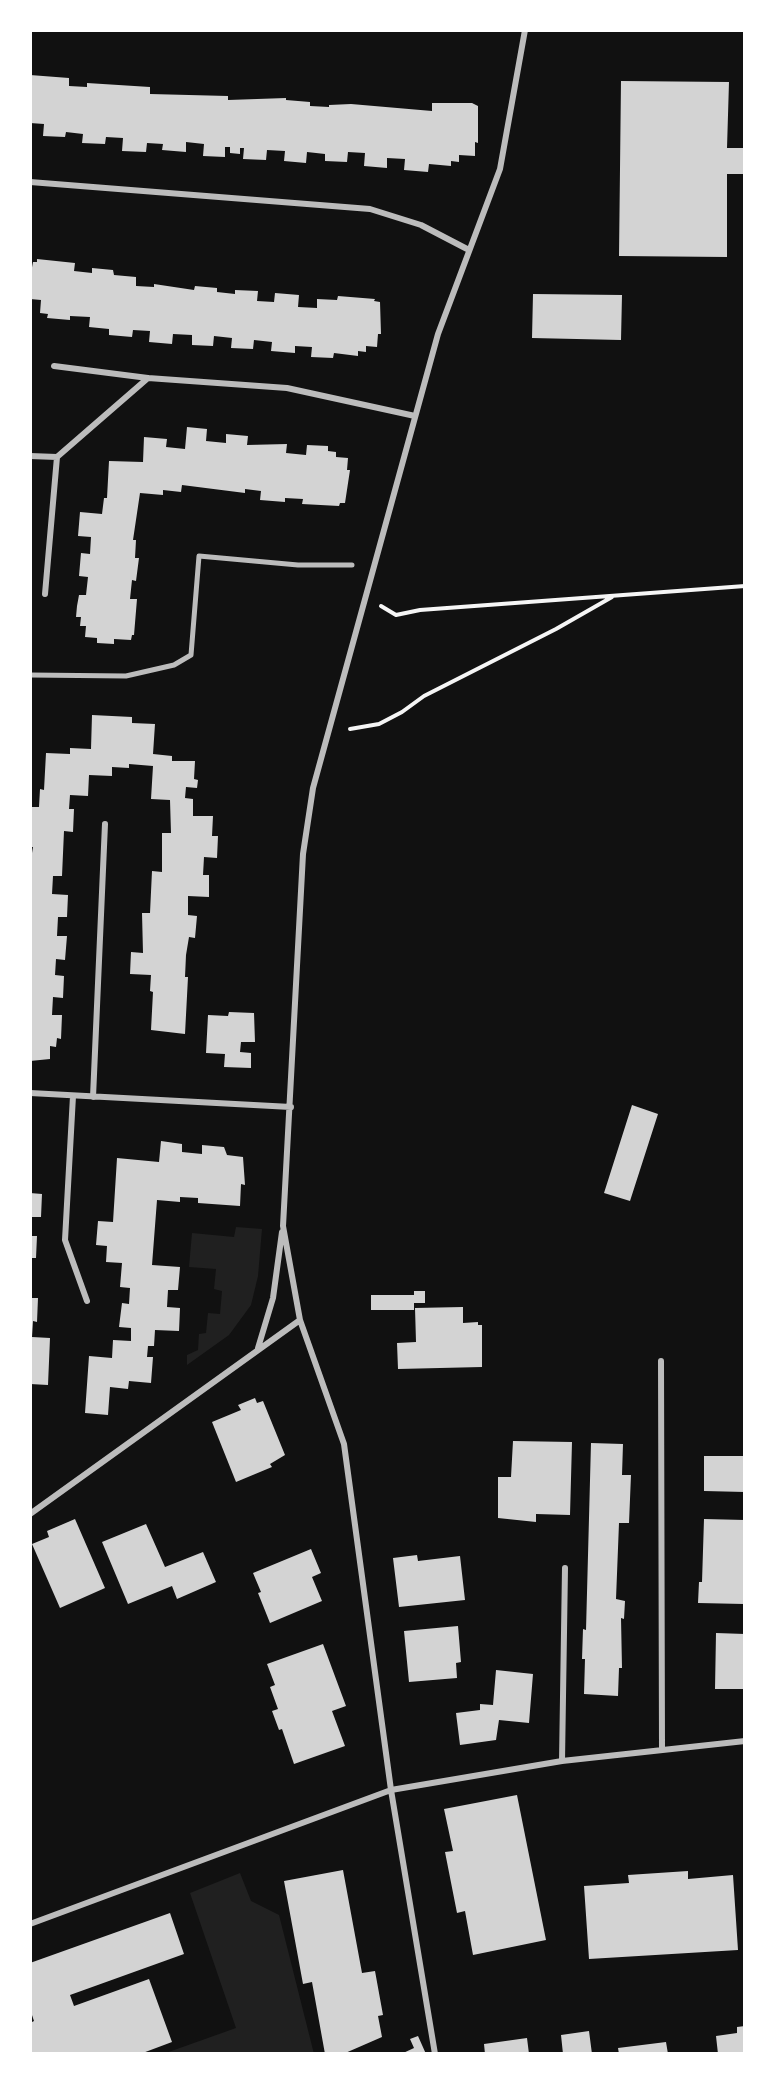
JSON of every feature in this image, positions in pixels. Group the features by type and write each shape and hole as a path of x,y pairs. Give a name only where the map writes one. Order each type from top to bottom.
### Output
{"street":[{"path":"257,1349 273,1299 283,1226 303,854 313,788 438,334 500,170 525,30"},
{"path":"30,182 370,209 421,225 469,250"},
{"path":"54,366 148,378 287,388 415,416"},
{"path":"45,594 57,458 148,378"},
{"path":"30,456 57,458"},
{"path":"30,675 126,676 174,665 191,655 198,556 298,566 352,565"},
{"path":"93,1097 105,824"},
{"path":"30,1094 291,1107"},
{"path":"74,1096 65,1239 87,1301"},
{"path":"283,1226 300,1320 344,1444 391,1790 435,2054"},
{"path":"30,1514 300,1320"},
{"path":"661,1361 662,1749"},
{"path":"562,1761 565,1568"},
{"path":"30,1924 391,1790 562,1761 745,1741"}],"path":[{"path":"365,600 396,615 420,610 613,597 745,585"},
{"path":"328,733 379,724 402,712 424,696 556,629 613,597"}],"shaded area":[{"path":"236,1227 262,1229 258,1276 251,1305 229,1335 187,1365 187,1355 198,1350 199,1334 206,1333 208,1313 220,1314 222,1291 214,1289 216,1269 189,1267 192,1233 234,1237"},
{"path":"240,1873 251,1901 279,1915 314,2054 163,2054 236,2028 190,1893"}],"building":[{"path":"30,75 69,78 69,86 87,87 87,83 150,87 150,94 228,96 228,100 286,98 286,100 310,102 310,106 329,107 329,105 351,104 432,111 432,103 472,103 478,106 478,143 475,142 475,156 459,155 459,162 451,161 451,166 429,164 428,172 404,170 405,159 387,158 387,168 364,166 365,153 348,152 347,162 325,161 325,154 307,152 306,163 284,161 285,151 267,150 266,160 243,159 244,148 240,148 240,154 230,153 230,147 225,147 225,157 203,156 204,144 186,142 186,152 162,150 163,144 147,143 146,152 122,151 123,138 106,137 105,144 82,143 83,134 66,132 65,137 43,136 44,124 30,123"},
{"path":"621,81 729,82 727,148 745,148 745,174 727,174 727,257 619,256"},
{"path":"37,259 75,263 74,271 92,273 92,268 113,270 114,275 136,277 136,286 154,287 154,284 194,290 195,286 217,288 217,292 235,294 235,290 258,291 257,301 274,302 275,293 299,295 298,307 317,308 317,299 337,300 338,296 375,299 374,301 380,302 381,334 378,334 377,347 366,346 366,352 358,351 358,356 334,353 333,358 311,357 312,347 295,346 295,353 271,351 272,342 254,340 253,349 231,348 232,338 214,336 213,346 192,345 192,335 173,334 172,344 149,342 150,331 133,330 132,337 109,335 109,329 89,327 90,317 70,316 70,320 47,318 48,314 40,313 41,300 30,299 30,278 33,262 37,262"},
{"path":"533,294 622,295 621,340 532,338"},
{"path":"187,427 207,429 206,441 226,443 226,434 248,436 247,445 287,444 286,453 306,455 307,445 328,446 328,451 336,452 336,457 348,458 347,470 350,470 345,503 340,503 339,506 302,504 303,499 285,498 285,502 260,500 261,491 245,489 245,493 182,485 181,492 163,490 163,495 140,493 133,540 136,540 135,558 139,558 136,581 132,580 130,599 137,599 134,635 131,640 114,639 114,644 97,643 97,638 85,637 86,626 80,626 81,617 76,617 79,595 86,595 88,577 79,576 81,553 90,554 91,537 78,536 80,512 102,514 104,498 107,498 109,461 143,462 144,437 167,439 166,447 185,449"},
{"path":"92,715 132,717 132,723 155,724 153,754 172,756 172,761 195,761 194,779 198,780 197,788 186,787 185,798 193,799 193,816 213,816 212,836 218,836 217,858 204,857 203,875 209,875 209,897 188,896 188,915 197,916 195,938 189,937 186,955 185,977 188,977 185,1034 151,1030 153,992 150,991 151,975 130,974 131,952 143,953 142,913 150,913 152,871 162,872 162,833 171,833 170,800 151,799 153,766 129,764 129,768 112,767 112,776 89,775 88,796 70,795 69,809 74,809 73,832 64,831 62,876 53,876 52,894 68,895 67,917 58,917 57,936 67,936 65,960 56,959 55,975 64,976 63,998 53,997 52,1015 62,1015 61,1039 57,1038 56,1047 50,1046 50,1059 30,1061 30,865 33,847 30,847 30,807 39,807 40,789 44,790 46,753 70,754 70,748 91,749"},
{"path":"229,1012 254,1013 255,1042 241,1042 240,1052 251,1053 251,1068 224,1067 225,1054 206,1053 208,1015 228,1016"},
{"path":"632,1105 658,1114 630,1201 604,1193"},
{"path":"161,1141 182,1144 182,1152 202,1154 202,1145 224,1147 227,1155 243,1157 245,1185 241,1184 240,1206 198,1203 198,1198 180,1197 180,1202 157,1200 152,1265 180,1267 178,1290 168,1290 167,1307 180,1308 179,1331 155,1330 154,1346 148,1346 147,1357 153,1357 151,1383 129,1381 128,1389 110,1387 108,1415 85,1413 89,1356 112,1358 113,1340 131,1341 131,1328 119,1327 122,1303 129,1304 130,1288 120,1287 122,1263 106,1262 107,1246 96,1245 98,1221 113,1222 117,1158 159,1162"},
{"path":"30,1193 42,1194 41,1217 30,1217"},
{"path":"30,1236 37,1236 36,1258 30,1258"},
{"path":"414,1291 425,1291 425,1303 414,1303 414,1310 371,1310 371,1295 414,1295"},
{"path":"30,1298 38,1298 37,1322 33,1321 32,1337 50,1338 48,1385 30,1384"},
{"path":"463,1307 463,1323 478,1322 478,1325 482,1325 482,1367 398,1369 397,1343 416,1342 415,1308"},
{"path":"255,1398 257,1403 263,1401 285,1455 270,1464 272,1467 236,1482 212,1422 241,1410 238,1405"},
{"path":"513,1441 572,1442 570,1515 536,1514 536,1522 498,1518 498,1477 511,1477"},
{"path":"591,1443 623,1444 622,1475 631,1475 629,1523 619,1523 616,1599 625,1601 624,1619 621,1618 622,1668 619,1668 618,1696 584,1694 585,1659 582,1659 583,1629 586,1630"},
{"path":"704,1456 745,1456 745,1492 704,1491"},
{"path":"75,1519 105,1588 60,1608 32,1544 49,1537 47,1531"},
{"path":"704,1519 745,1520 744,1604 698,1603 699,1582 702,1582"},
{"path":"146,1524 165,1567 203,1552 216,1582 177,1599 172,1586 128,1604 102,1542"},
{"path":"311,1549 321,1573 312,1577 322,1601 270,1623 253,1573"},
{"path":"417,1555 418,1561 460,1556 465,1600 399,1607 393,1558"},
{"path":"458,1626 461,1662 456,1663 457,1678 409,1682 404,1631"},
{"path":"716,1633 745,1634 745,1689 715,1689"},
{"path":"323,1644 346,1706 332,1711 345,1746 294,1764 282,1729 279,1730 272,1711 278,1709 270,1687 275,1685 267,1664"},
{"path":"496,1670 533,1674 529,1723 499,1720 496,1740 460,1745 456,1713 480,1710 480,1704 493,1705"},
{"path":"517,1795 546,1940 473,1955 465,1911 457,1913 445,1852 453,1851 444,1809"},
{"path":"343,1870 362,1973 375,1971 383,2015 378,2016 382,2037 343,2054 325,2054 312,1982 303,1984 284,1881"},
{"path":"688,1871 688,1879 733,1875 738,1950 589,1959 584,1886 629,1883 628,1875"},
{"path":"170,1913 184,1954 70,1995 74,2006 149,1979 172,2042 140,2054 30,2054 30,2023 34,2021 30,2009 30,1963"},
{"path":"745,2026 745,2054 718,2054 716,2036 737,2033 737,2027"},
{"path":"589,2031 592,2054 563,2054 561,2035"},
{"path":"418,2036 426,2054 401,2054 414,2048 410,2039"},
{"path":"527,2038 529,2054 485,2054 484,2044"},
{"path":"666,2042 668,2054 619,2054 618,2048"}]}
